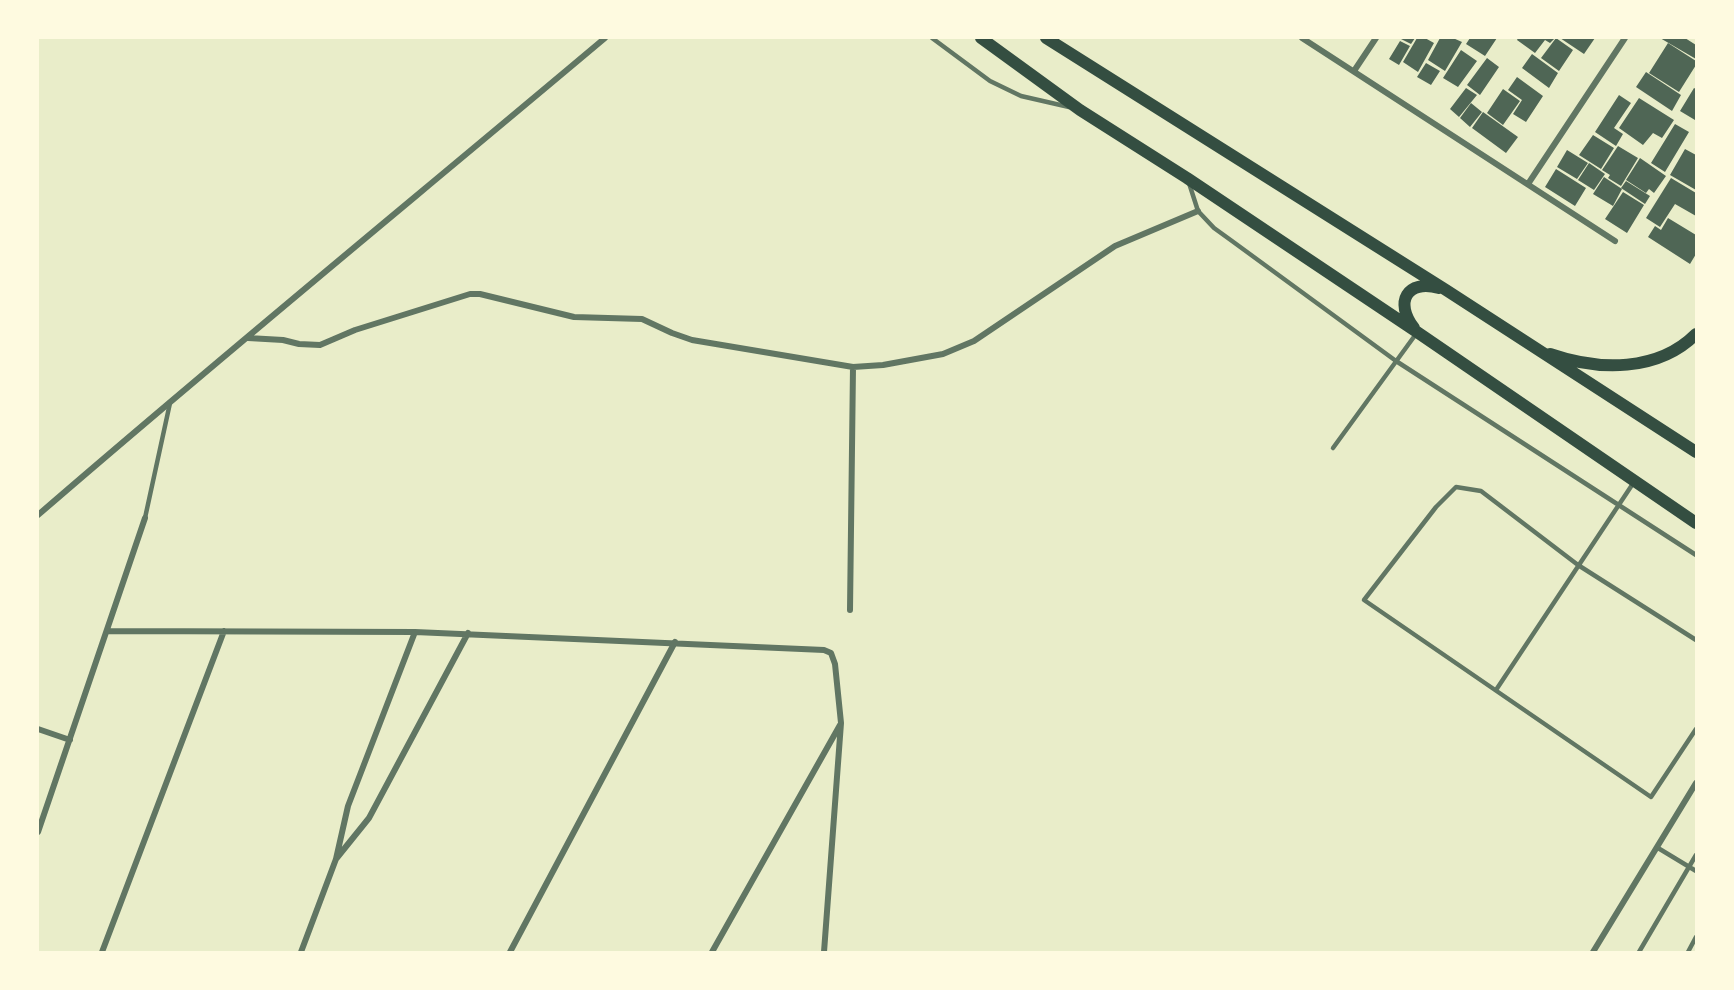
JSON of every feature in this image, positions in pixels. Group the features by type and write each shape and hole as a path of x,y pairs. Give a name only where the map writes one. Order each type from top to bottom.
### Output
{"main road":[{"path":"981,38 1080,110 1187,178 1418,332 1696,523"},
{"path":"1046,38 1446,290 1696,452"},
{"path":"1418,332 1406,315 1403,305 1406,295 1413,289 1424,286 1446,290"},
{"path":"1527,344 1575,362 1609,366 1659,358 1674,351 1696,334"}],"street":[{"path":"38,514 170,400 248,338 605,38"},
{"path":"1302,38 1615,241"},
{"path":"1354,71 1376,38"},
{"path":"1528,184 1625,38"},
{"path":"248,338 283,339 299,344 320,345 355,330 463,296 480,294 574,317 642,319 692,339 853,367 893,363 943,354 974,341 1115,246 1198,211"},
{"path":"850,610 853,367"},
{"path":"38,832 145,518"},
{"path":"106,631 468,633 824,650 831,653 835,664 841,723 824,952"},
{"path":"102,952 224,631"},
{"path":"301,952 336,859 348,806 415,632"},
{"path":"336,859 369,818 468,633"},
{"path":"510,952 675,642"},
{"path":"712,952 841,723"},
{"path":"38,729 70,740"},
{"path":"1593,952 1696,783"}],"lane":[{"path":"932,38 990,81 1021,96 1080,110"},
{"path":"1187,178 1198,211 1214,228 1396,361 1696,555"},
{"path":"1333,448 1418,332"},
{"path":"145,518 170,400"},
{"path":"1496,690 1635,481"},
{"path":"1696,640 1578,565 1481,491 1456,488 1436,507 1364,600 1651,797 1696,729"},
{"path":"1658,848 1696,871"},
{"path":"1639,952 1696,855"},
{"path":"1688,952 1696,937"}],"building":[{"path":"1399,38 1415,38 1411,44"},
{"path":"1417,38 1425,38 1434,43 1418,72 1403,62"},
{"path":"1440,38 1453,38 1462,42 1445,71 1428,60"},
{"path":"1470,38 1497,38 1485,56 1466,44"},
{"path":"1518,38 1555,38 1550,43 1545,40 1535,53 1517,40"},
{"path":"1556,38 1573,50 1559,71 1541,58"},
{"path":"1560,38 1595,38 1584,54"},
{"path":"1660,38 1685,38 1696,45 1696,59"},
{"path":"1400,41 1410,46 1399,65 1389,59"},
{"path":"1668,43 1696,61 1696,65 1679,92 1649,73"},
{"path":"1461,50 1477,61 1458,87 1443,78"},
{"path":"1532,54 1558,73 1549,88 1522,68"},
{"path":"1487,58 1499,67 1480,95 1467,85"},
{"path":"1426,63 1440,71 1431,85 1417,77"},
{"path":"1646,72 1681,95 1672,111 1636,87"},
{"path":"1517,77 1543,96 1526,122 1513,114 1522,100 1508,90"},
{"path":"1466,88 1477,95 1459,117 1450,109"},
{"path":"1694,88 1696,89 1695,120 1680,111"},
{"path":"1503,89 1520,101 1503,125 1487,113"},
{"path":"1619,95 1631,103 1614,128 1623,134 1616,146 1595,132"},
{"path":"1639,98 1674,120 1662,138 1653,133 1643,145 1619,128"},
{"path":"1471,103 1482,112 1470,127 1460,118"},
{"path":"1483,112 1518,137 1506,153 1472,128"},
{"path":"1675,124 1689,132 1665,172 1651,163"},
{"path":"1593,135 1614,148 1601,169 1579,155"},
{"path":"1618,146 1638,158 1621,186 1608,178 1610,175 1602,170"},
{"path":"1685,149 1696,155 1696,190 1670,175"},
{"path":"1567,150 1588,163 1577,179 1557,167"},
{"path":"1640,158 1666,176 1654,193 1649,189 1646,193 1626,180"},
{"path":"1589,163 1605,174 1594,190 1578,180"},
{"path":"1556,169 1586,188 1575,206 1545,187"},
{"path":"1604,177 1622,189 1613,206 1593,194"},
{"path":"1671,178 1696,193 1696,216 1675,204 1660,227 1646,218"},
{"path":"1626,181 1650,196 1645,204 1621,188"},
{"path":"1623,192 1644,205 1627,233 1605,219"},
{"path":"1668,218 1696,235 1696,254 1690,264 1648,237 1655,226 1661,230"}]}
